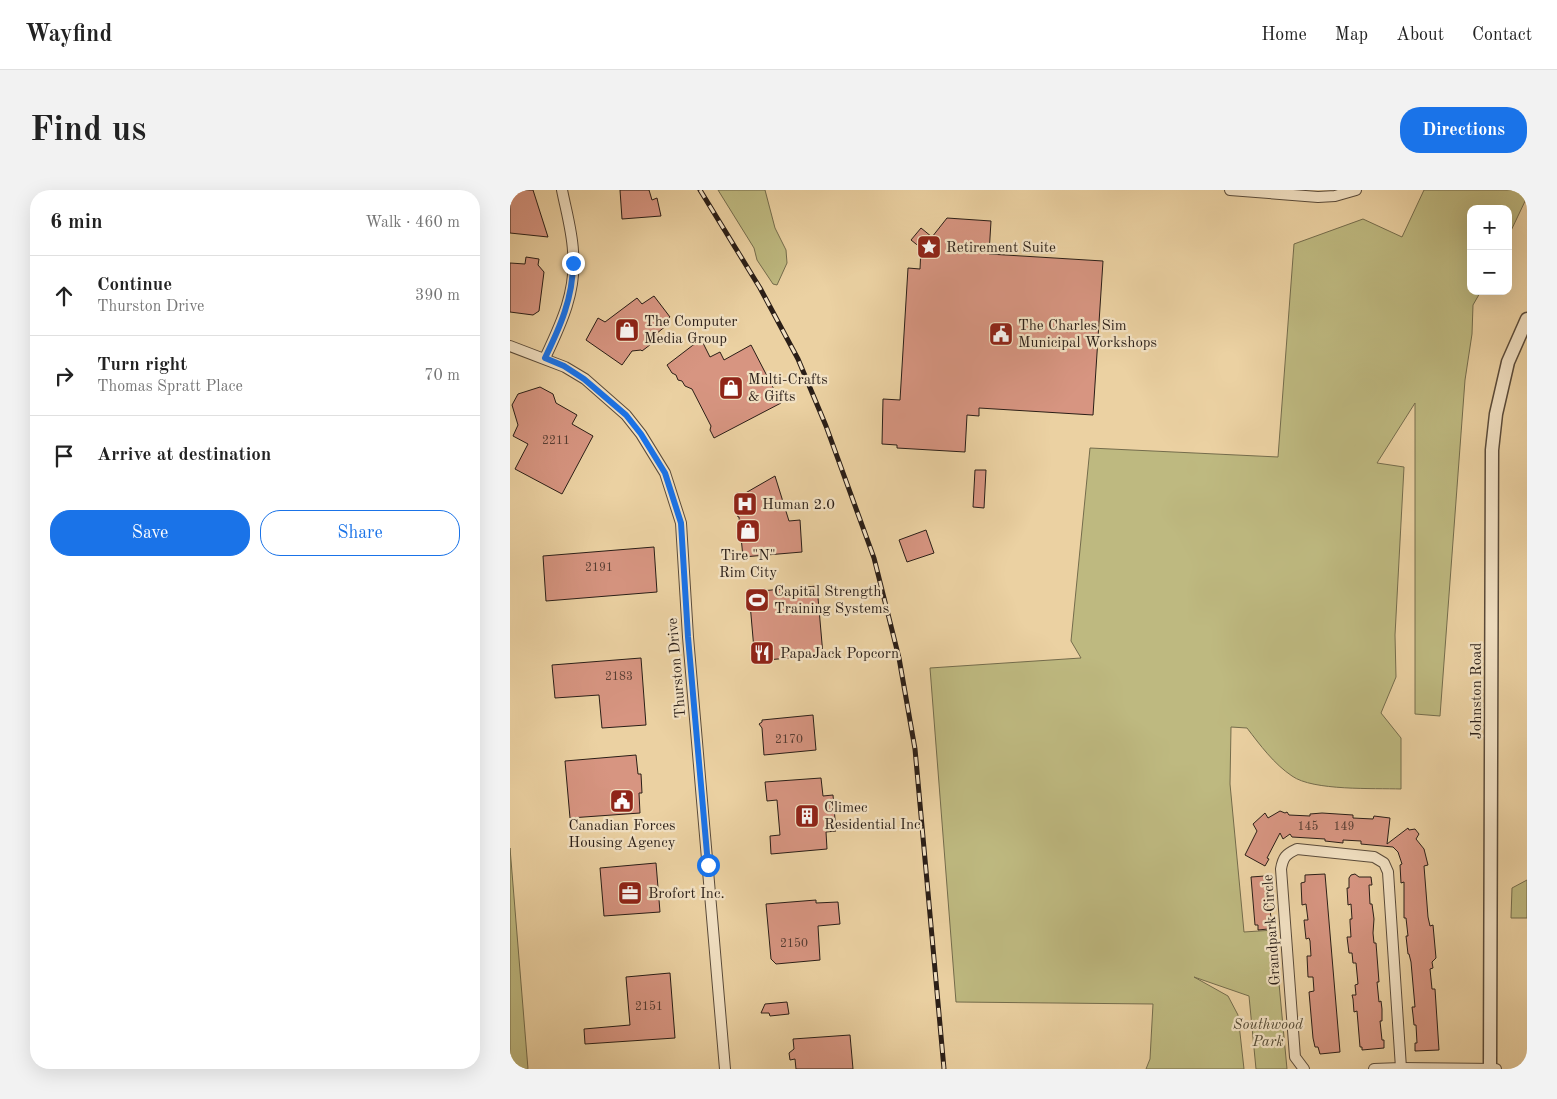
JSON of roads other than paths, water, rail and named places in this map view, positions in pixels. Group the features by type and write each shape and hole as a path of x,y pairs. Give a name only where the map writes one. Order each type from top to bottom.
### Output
{"street":[{"path":"545,358 561,325 569,301 573,280 573,251 562,190"},
{"path":"1230,190 1318,197 1335,196 1356,190"},
{"name":"Johnston Road","path":"1490,1069 1492,450 1496,414 1508,362 1527,319"},
{"name":"Thurston Drive","path":"510,346 564,366 584,379 626,415 641,434 665,473 681,523 688,637 726,1069"},
{"name":"Grandpark Circle","path":"1304,1069 1295,1057 1281,869 1283,858 1297,849 1374,857 1384,863 1388,872 1402,1055 1401,1068"},
{"path":"1374,1069 1496,1069"}],"railway":[{"path":"700,190 760,288 798,359 826,426 874,558 899,658 915,749 944,1069"}],"place":[{"name":"Retirement Suite","path":"929,247"},
{"name":"The Computer Media Group","path":"627,330"},
{"name":"The Charles Sim Municipal Workshops","path":"1001,334"},
{"name":"Multi-Crafts & Gifts","path":"731,388"},
{"name":"Human 2.0","path":"745,504"},
{"name":"Tire \"N\" Rim City","path":"748,531"},
{"name":"Capital Strength Training Systems","path":"757,600"},
{"name":"PapaJack Popcorn","path":"762,653"},
{"name":"Canadian Forces Housing Agency","path":"622,801"},
{"name":"Climec Residential Inc","path":"807,816"},
{"name":"Brofort Inc.","path":"630,893"}],"park label":[{"name":"Southwood Park","path":"1268,1032"}]}
